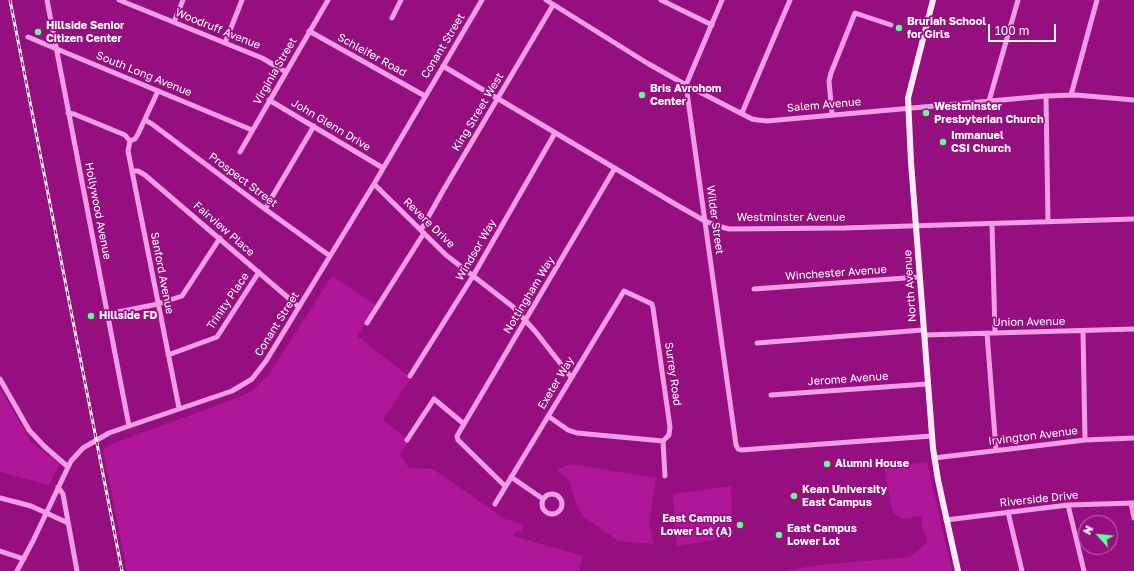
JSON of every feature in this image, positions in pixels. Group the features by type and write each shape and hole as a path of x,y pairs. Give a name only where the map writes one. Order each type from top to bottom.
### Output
{"main road":[{"name":"North Avenue","path":"932,0 922,48 908,98 908,108 923,333 934,458 958,571"}],"street":[{"name":"Hollywood Avenue","path":"47,0 129,426"},
{"name":"Woodruff Avenue","path":"119,0 225,42 262,58 286,72"},
{"path":"174,22 183,0"},
{"path":"225,42 242,0"},
{"name":"Virginia Street","path":"240,152 328,0"},
{"path":"392,18 401,0"},
{"name":"Conant Street","path":"17,571 68,467 75,456 90,444 110,433 232,391 252,379 266,361 374,184 482,0"},
{"name":"Salem Avenue","path":"546,0 647,63 752,119 767,121 1046,96 1071,95 1134,100"},
{"path":"661,0 712,25"},
{"path":"686,85 722,0"},
{"path":"742,113 790,0"},
{"path":"989,101 1018,0"},
{"path":"1071,95 1097,0"},
{"name":"King Street West","path":"367,324 422,232 444,189 553,5"},
{"path":"832,114 829,81 855,13 891,25"},
{"name":"Schleifer Road","path":"310,31 425,96"},
{"name":"South Long Avenue","path":"28,37 252,130"},
{"name":"Westminster Avenue","path":"443,66 705,221 718,226 739,230 1134,219"},
{"name":"Wilder Street","path":"686,85 736,445 738,449 932,436"},
{"path":"68,113 74,114 125,135 130,141 137,137 158,91"},
{"path":"1046,96 1048,222"},
{"name":"John Glenn Drive","path":"269,100 383,168"},
{"name":"Prospect Street","path":"145,120 330,256"},
{"path":"265,209 314,126"},
{"name":"Windsor Way","path":"410,376 473,276 555,133"},
{"name":"Sanford Avenue","path":"130,141 128,151 179,408"},
{"name":"Nottingham Way","path":"506,486 458,440 457,436 615,168"},
{"name":"Fairview Place","path":"132,171 138,171 145,175 299,307"},
{"name":"Revere Drive","path":"374,184 452,260 500,295 525,320 571,377"},
{"path":"992,224 995,332"},
{"path":"108,314 158,304 182,296 220,238"},
{"name":"Trinity Place","path":"168,355 217,337 259,272"},
{"name":"Winchester Avenue","path":"754,290 919,277"},
{"name":"Exeter Way","path":"495,504 624,290"},
{"name":"Surrey Road","path":"624,290 652,304 653,308 670,426 669,435 663,441 665,476"},
{"name":"Union Avenue","path":"757,343 923,333 987,333 1134,329"},
{"path":"1083,331 1085,440"},
{"path":"987,333 996,450"},
{"path":"0,379 29,430 44,446 68,467"},
{"name":"Jerome Avenue","path":"771,395 927,384"},
{"path":"407,440 434,399 464,424"},
{"path":"548,416 568,430 577,433 663,441"},
{"name":"Irvington Avenue","path":"934,458 1085,440 1134,438"},
{"path":"511,477 543,499"},
{"path":"58,487 63,494 77,571"},
{"path":"550,493 557,494 562,502 561,508 554,514 547,513 542,505 543,499 550,493"},
{"path":"0,498 32,506 68,523"},
{"path":"1132,503 1134,518"},
{"name":"Riverside Drive","path":"946,520 1068,505 1132,503"},
{"path":"1068,505 1084,571"},
{"path":"1008,512 1022,571"},
{"path":"0,551 24,559"}],"shaded area":[{"path":"332,276 377,306 357,336 411,378 383,420 409,440 400,455 409,468 433,469 505,519 523,524 523,529 521,532 517,531 513,536 583,556 579,571 127,571 103,450 112,444 250,392 267,377"},
{"path":"0,388 31,442 60,464 49,485 0,472"},
{"path":"927,462 952,571 783,571 819,565 910,557 926,543 927,538 922,527 921,516 903,519 895,514 892,510 884,467"},
{"path":"569,464 656,478 649,524 654,544 618,541 584,517 578,509 569,481 557,470"},
{"path":"731,486 732,537 677,546 673,494"}],"railway":[{"path":"10,0 122,571"}],"place":[{"name":"Bruriah School for Girls","path":"899,28"},
{"name":"Hillside Senior Citizen Center","path":"38,32"},
{"name":"Bris Avrohom Center","path":"642,95"},
{"name":"Westminster Presbyterian Church","path":"926,113"},
{"name":"Immanuel CSI Church","path":"943,142"},
{"name":"Hillside FD","path":"91,316"},
{"name":"Alumni House","path":"827,464"},
{"name":"Kean University East Campus","path":"794,496"},
{"name":"East Campus Lower Lot (A)","path":"740,525"},
{"name":"East Campus Lower Lot","path":"779,535"}]}
